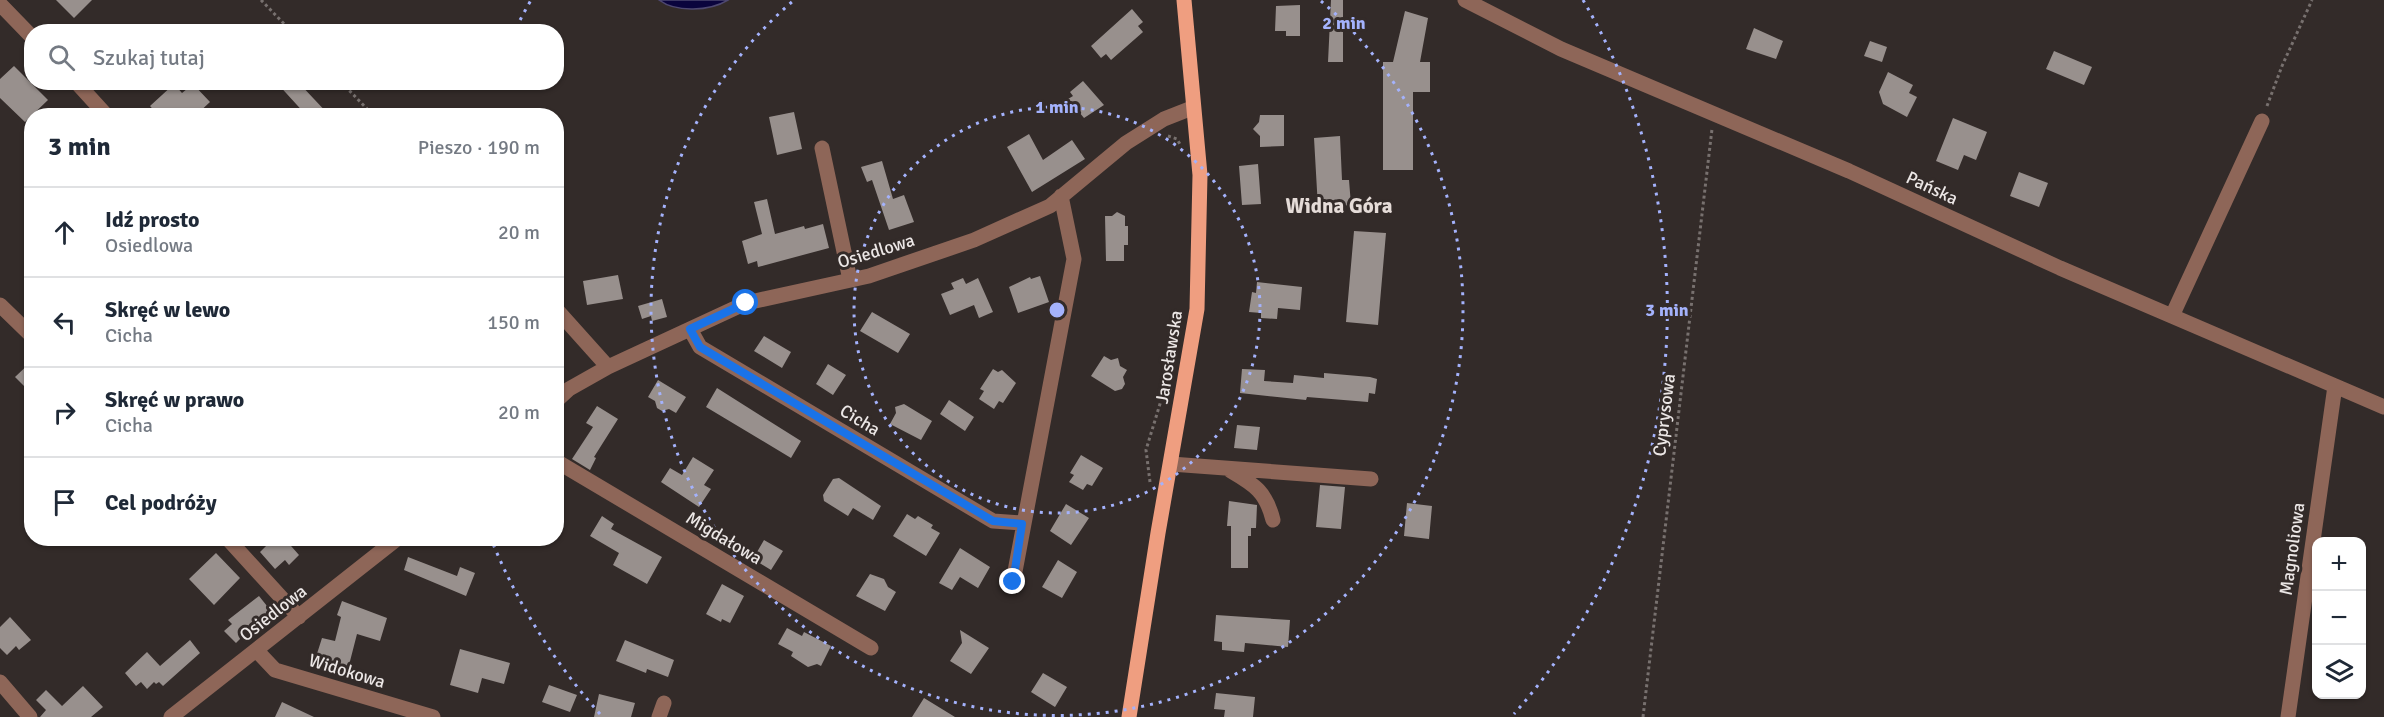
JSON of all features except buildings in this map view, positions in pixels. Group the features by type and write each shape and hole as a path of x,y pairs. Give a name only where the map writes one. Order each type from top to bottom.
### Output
{"main road":[{"name":"Jarosławska","path":"1129,717 1197,309 1200,175 1192,108 1184,0"}],"street":[{"name":"Pańska","path":"1465,0 1561,49 1713,116 1849,171 2060,268 2384,407"},
{"path":"0,4 24,29"},
{"path":"83,90 99,108"},
{"name":"Osiedlowa","path":"564,394 608,367 746,303 850,280 974,240 1050,206 1126,143 1164,119 1192,108"},
{"path":"2172,316 2262,121"},
{"path":"822,148 850,280"},
{"path":"1013,582 1022,524 1074,259 1061,196"},
{"path":"0,305 24,328"},
{"path":"564,318 608,367"},
{"name":"Cicha","path":"690,329 700,347 993,521 1022,524"},
{"name":"Magnoliowa","path":"2288,717 2335,386"},
{"path":"1171,464 1371,479"},
{"name":"Migdałowa","path":"564,466 871,648"},
{"path":"1225,468 1248,481 1268,500 1273,520"},
{"path":"234,546 299,617"},
{"name":"Osiedlowa","path":"171,717 388,546"},
{"name":"Widokowa","path":"257,651 275,670 433,717"},
{"path":"0,681 30,717"}],"path":[{"path":"261,0 284,24"},
{"path":"2262,121 2282,66 2312,0"},
{"path":"350,90 366,108"},
{"name":"Cyprysowa","path":"1643,717 1713,116"},
{"path":"1165,135 1177,139 1183,149"}],"shaded area":[{"path":"659,0 728,0 703,8 684,9"}],"district":[{"name":"Widna Góra","path":"1339,206"}],"route":[{"path":"746,303 690,329 700,347 993,521 1022,524 1013,582"}]}
